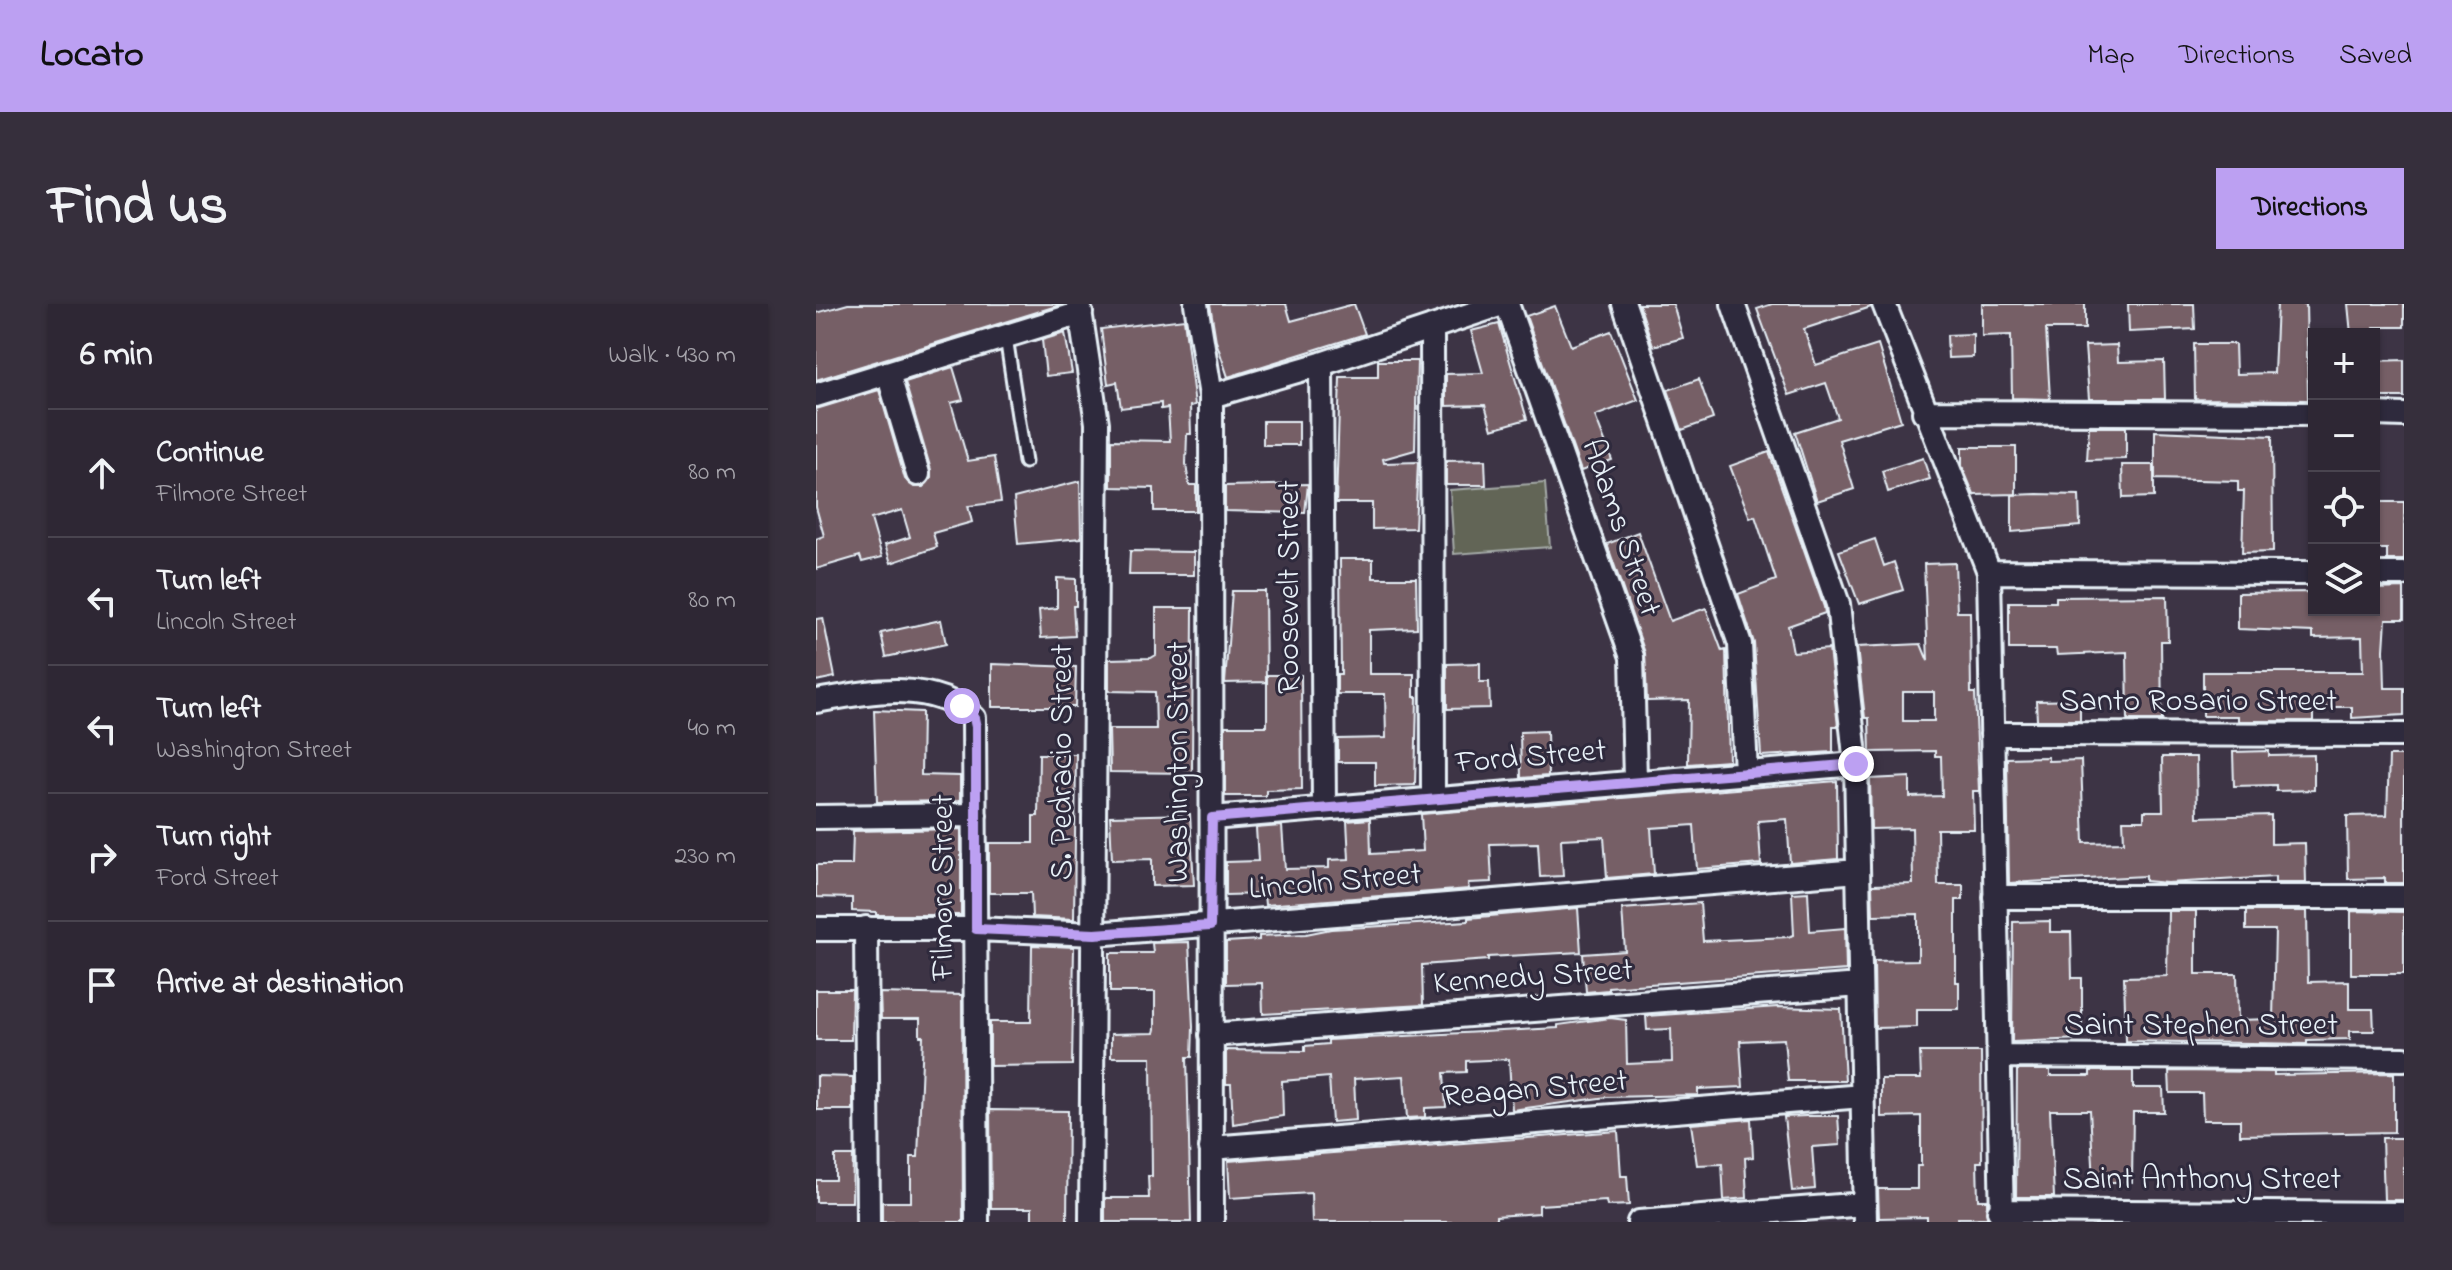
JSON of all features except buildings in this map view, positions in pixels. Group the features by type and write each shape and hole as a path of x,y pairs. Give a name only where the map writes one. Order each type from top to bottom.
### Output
{"street":[{"name":"Washington Street","path":"1196,304 1211,396 1212,1222"},
{"path":"1211,396 1321,364 1504,304"},
{"name":"Adams Street","path":"1504,304 1632,657 1635,780"},
{"path":"1624,304 1740,644 1746,773"},
{"path":"1639,1222 1865,1213 1856,764 1838,604 1733,304"},
{"path":"1884,304 1989,572 2000,1216"},
{"path":"816,395 1006,337 1080,308"},
{"name":"S. Pedracio Street","path":"1080,308 1097,423 1091,1222"},
{"path":"1432,327 1433,799"},
{"name":"Roosevelt Street","path":"1321,364 1324,809"},
{"path":"888,373 918,474"},
{"path":"1924,412 2308,414"},
{"path":"2380,414 2404,415"},
{"path":"1989,572 2308,573"},
{"path":"2380,574 2404,574"},
{"name":"Filmore Street","path":"816,701 880,689 904,689 962,706 974,718 977,1222"},
{"name":"Santo Rosario Street","path":"1992,734 2404,735"},
{"name":"Ford Street","path":"1212,818 1635,780 1856,764"},
{"path":"816,817 975,815"},
{"name":"Lincoln Street","path":"816,929 976,929 1095,934 1858,871"},
{"path":"1995,897 2404,897"},
{"path":"866,928 868,1222"},
{"name":"Kennedy Street","path":"1211,1035 1860,985"},
{"name":"Saint Stephen Street","path":"1999,1056 2404,1059"},
{"name":"Reagan Street","path":"1211,1148 1863,1096"},
{"name":"Saint Anthony Street","path":"2000,1216 2404,1214"}],"lane":[{"path":"1006,337 1025,462"}],"green space":[{"path":"1545,483 1550,547 1454,554 1450,490"}],"route":[{"path":"962,706 974,718 976,727 976,929 1095,934 1210,926 1212,818 1635,780 1856,764"}]}
